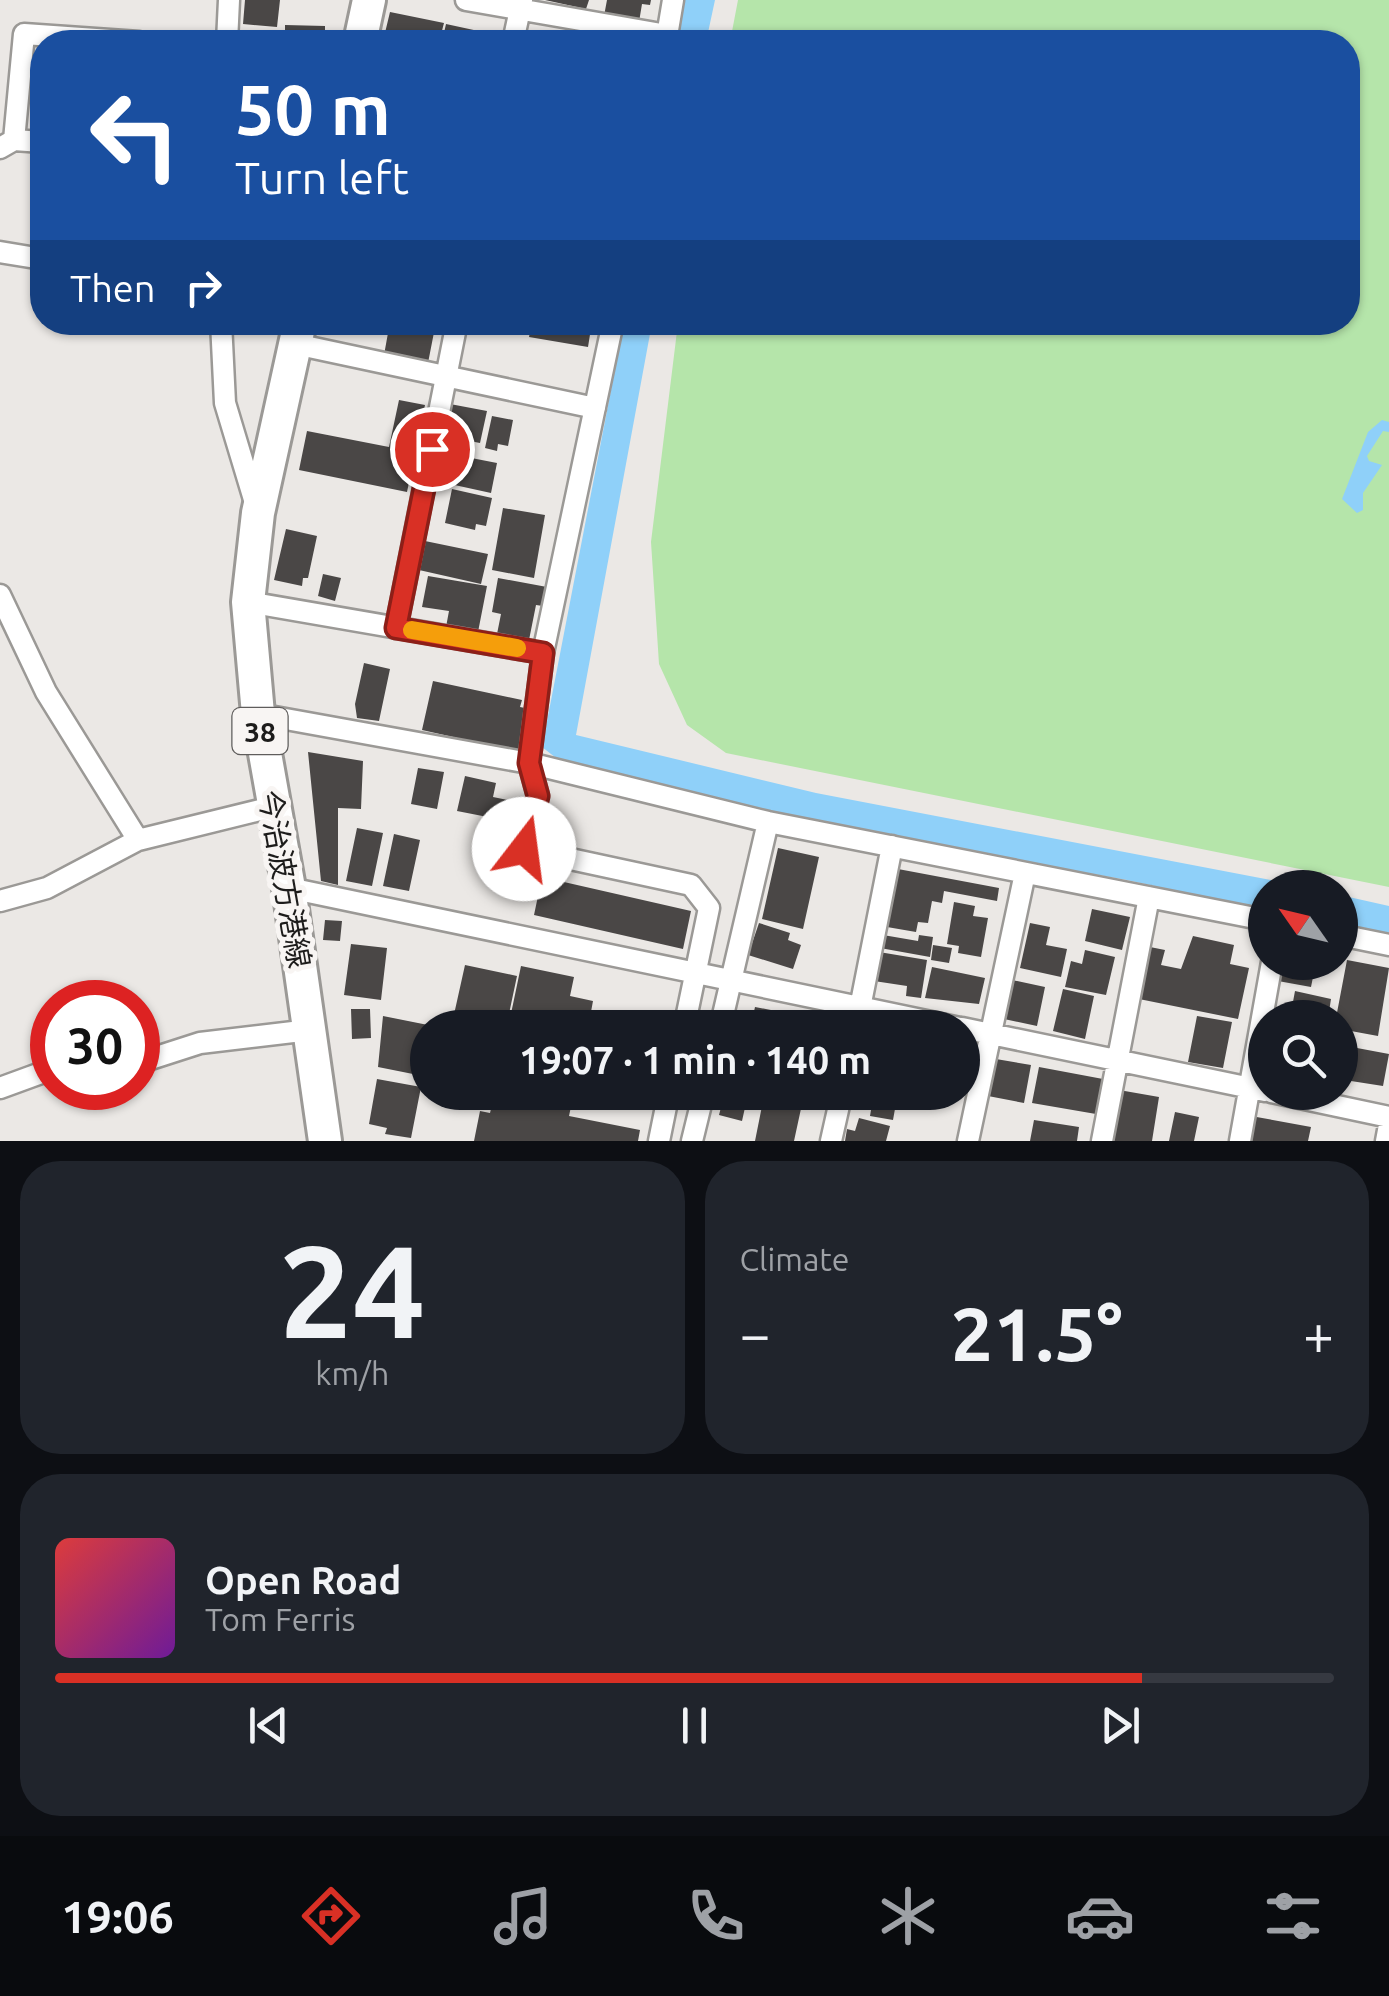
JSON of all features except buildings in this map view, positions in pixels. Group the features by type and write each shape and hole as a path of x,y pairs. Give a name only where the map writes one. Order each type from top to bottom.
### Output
{"main road":[{"path":"363,30 369,0"},
{"name":"今治波方港線","path":"298,335 258,513 248,602 258,714 272,807 290,888 325,1141"}],"street":[{"path":"228,30 229,0"},
{"path":"466,0 521,5 628,30"},
{"path":"668,30 673,0"},
{"path":"516,30 521,5"},
{"path":"7,144 24,34 30,34"},
{"path":"0,252 30,257"},
{"path":"221,335 226,403 258,513"},
{"path":"305,335 446,378 594,408"},
{"path":"396,628 454,335"},
{"path":"610,335 543,653 529,763 538,796 524,849 691,885 709,908 688,1010"},
{"path":"0,595 46,692 138,840"},
{"path":"248,602 543,653"},
{"path":"258,714 529,763 768,822 1248,917"},
{"path":"0,901 47,888 138,840 272,807"},
{"path":"724,1010 768,822"},
{"path":"859,1010 892,846"},
{"path":"968,1141 1025,873"},
{"path":"290,888 731,980 834,1010"},
{"path":"1102,1141 1149,897"},
{"path":"1358,939 1389,945"},
{"path":"160,1056 200,1043 310,1030"},
{"path":"980,1032 1248,1088"},
{"path":"0,1088 30,1076"},
{"path":"659,1141 666,1110"},
{"path":"692,1141 700,1110"},
{"path":"831,1141 838,1110"},
{"path":"1240,1141 1254,1110"},
{"path":"1355,1110 1389,1117"},
{"path":"1386,1141 1389,1125"}],"green space":[{"path":"738,0 1389,0 1389,887 1358,881 1358,870 1305,870 726,753 687,725 659,664 651,542 677,335 1360,335 1360,30 732,30"}],"water":[{"path":"679,0 715,0 709,30 674,30"},
{"path":"622,335 650,335 576,735 816,793 1248,876 1248,906 1127,880 884,837 560,761 542,747"},
{"path":"1382,420 1389,422 1389,432 1383,431 1367,456 1369,461 1382,465 1363,493 1363,510 1357,513 1342,499 1368,432"},
{"path":"1358,899 1389,906 1389,936 1358,930"}],"slow traffic":[{"path":"412,630 517,648"}],"route":[{"path":"432,449 396,628 543,653 529,763 538,796 524,849"}]}
